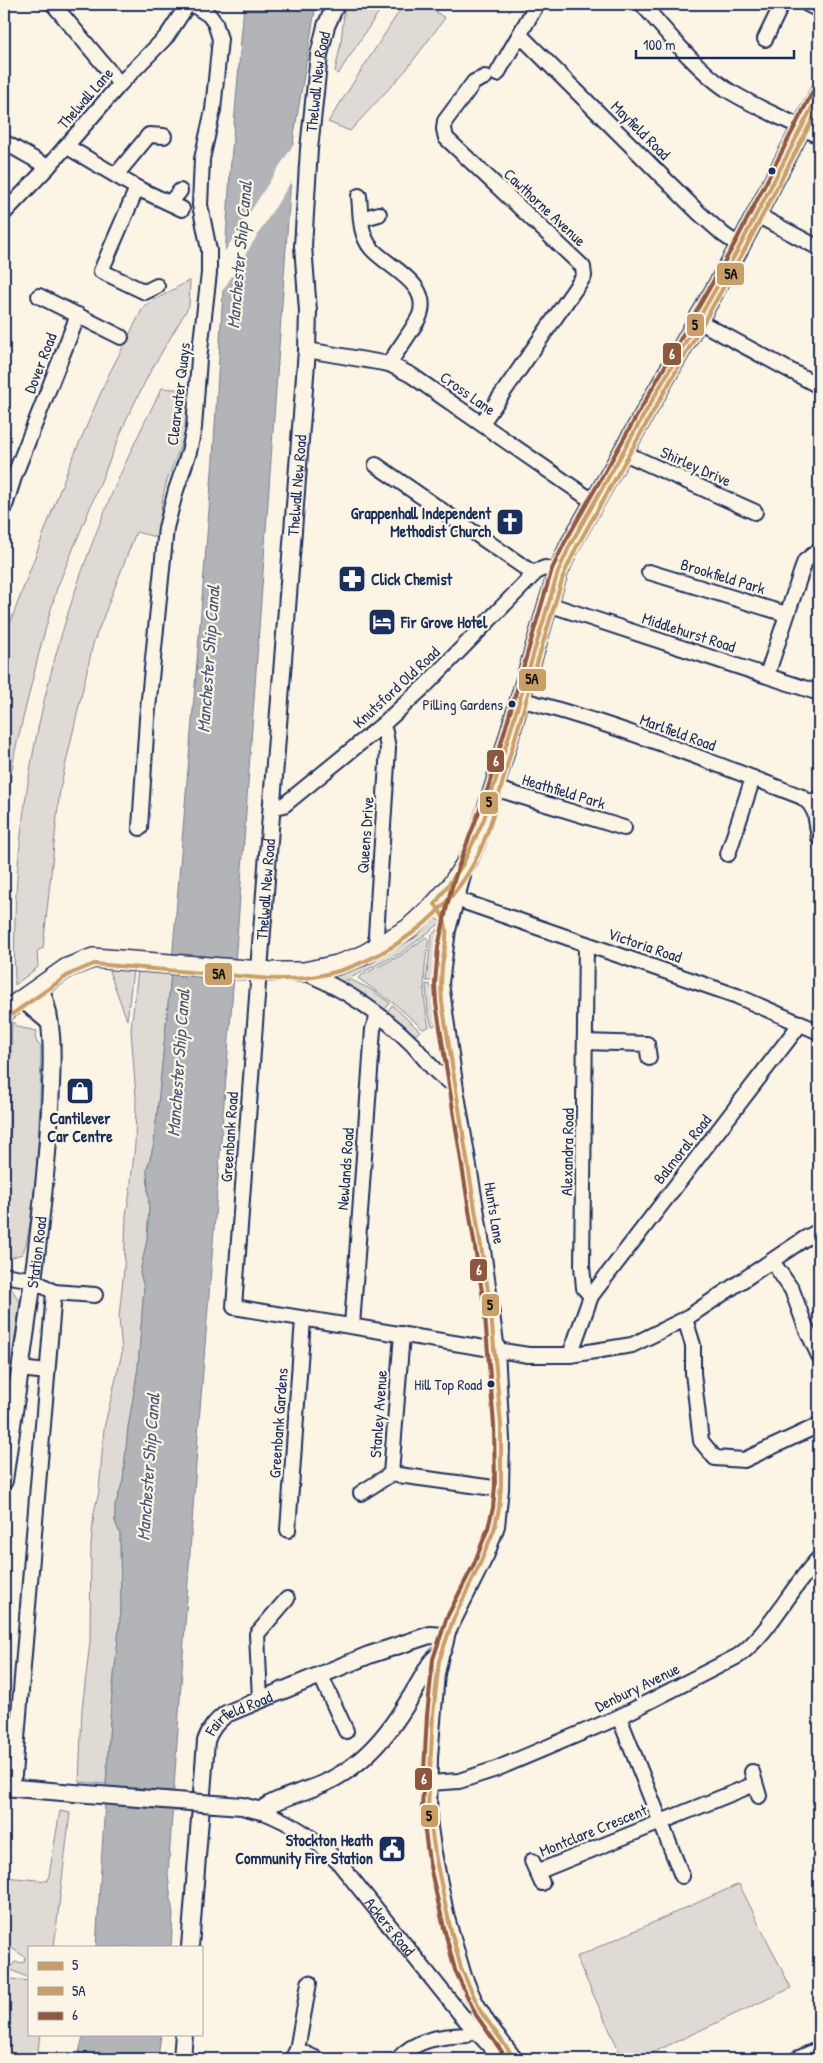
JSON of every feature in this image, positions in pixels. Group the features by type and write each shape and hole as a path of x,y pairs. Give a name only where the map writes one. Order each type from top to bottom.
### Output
{"highway":[{"path":"4,1012 75,964 92,958 304,972 350,960 380,947 408,929 452,886 468,860 483,823 558,572 570,545 740,246 819,94"}],"main road":[{"name":"Thelwall New Road","path":"259,970 307,350 308,310 303,246 309,149 319,55 326,26 336,4"},
{"name":"Station Road","path":"4,1481 33,1280 48,1142 52,1051 47,1005 39,987"},
{"path":"22,999 48,1021"},
{"name":"Fairfield Road","path":"190,1946 206,1741 217,1721 226,1714 320,1674 424,1637 435,1635 444,1644"},
{"name":"Ackers Road","path":"9,1781 242,1806 261,1811 268,1804 301,1794 328,1782 354,1766 378,1744 398,1720 430,1663 444,1644"},
{"path":"182,2059 184,2036"}],"street":[{"path":"53,4 120,84"},
{"name":"Thelwall Lane","path":"4,213 48,167 120,84 167,36 188,4"},
{"name":"Clearwater Quays","path":"140,828 147,719 166,528 176,490 190,452 210,273 209,250 200,204 202,159 213,110 220,39 215,23 209,15 192,4"},
{"path":"520,35 537,4"},
{"path":"642,4 692,58 724,87 752,105 819,136"},
{"path":"765,39 782,4"},
{"path":"807,4 819,10"},
{"name":"Cawthorne Avenue","path":"482,423 584,276 583,267 446,138 445,121 474,82 491,76 520,35"},
{"name":"Mayfield Road","path":"520,35 699,212 724,235 740,246"},
{"path":"116,175 149,135 164,136"},
{"path":"4,142 48,167"},
{"path":"66,146 137,188 176,206 180,191"},
{"path":"137,188 101,271 145,292 157,286"},
{"path":"360,196 363,232 371,248 415,286 421,299 420,315 389,364"},
{"path":"361,219 379,214"},
{"path":"757,215 819,248"},
{"path":"39,296 121,337"},
{"name":"Dover Road","path":"4,509 10,472 78,315"},
{"path":"698,321 819,386"},
{"name":"Cross Lane","path":"307,350 389,364 411,375 594,502"},
{"name":"Shirley Drive","path":"622,452 755,512"},
{"path":"376,465 534,574 545,568 558,572"},
{"path":"767,675 805,561 819,550"},
{"name":"Brookfield Park","path":"649,572 786,614"},
{"name":"Knutsford Old Road","path":"272,808 284,805 381,726 426,685 534,574"},
{"name":"Middlehurst Road","path":"548,604 819,693"},
{"name":"Marlfield Road","path":"519,698 590,719 815,801"},
{"name":"Queens Drive","path":"380,947 376,935 388,748 386,735 381,726"},
{"path":"728,854 753,778"},
{"name":"Heathfield Park","path":"494,788 626,829"},
{"path":"815,801 819,838"},
{"name":"Hunts Lane","path":"468,860 448,930 441,984 454,1084 483,1250 497,1350"},
{"name":"Victoria Road","path":"456,900 737,996 819,1032"},
{"path":"435,904 445,916 448,930"},
{"name":"Alexandra Road","path":"586,944 582,1266 584,1288 591,1296"},
{"name":"Greenbank Road","path":"259,970 234,1307 303,1319"},
{"path":"304,972 335,987 378,1015 409,1042 445,1080 454,1084"},
{"name":"Newlands Road","path":"352,1326 373,1029 378,1015"},
{"name":"Balmoral Road","path":"591,1296 801,1023"},
{"path":"585,1042 647,1044 649,1058"},
{"path":"303,1319 528,1355 570,1355 632,1345 685,1320 804,1239 819,1231"},
{"path":"772,1261 792,1290 819,1356"},
{"path":"4,1275 33,1280 54,1292 95,1295"},
{"path":"9,1781 54,1292"},
{"path":"570,1355 591,1296"},
{"name":"Greenbank Gardens","path":"288,1530 303,1319"},
{"path":"685,1320 693,1345 693,1373 701,1441 716,1458 744,1460 819,1425"},
{"name":"Stanley Avenue","path":"402,1334 391,1474 502,1489"},
{"name":"Ackers Road","path":"497,1350 502,1440 502,1489 497,1526 444,1644 433,1716 429,1820 448,1918 464,1976 487,2022 511,2059"},
{"path":"20,1369 47,1372"},
{"path":"361,1493 391,1474"},
{"name":"Denbury Avenue","path":"430,1783 459,1781 482,1775 619,1717 738,1656 748,1649 806,1571 819,1558"},
{"path":"260,1700 257,1634 286,1599"},
{"path":"320,1674 346,1731"},
{"name":"Montclare Crescent","path":"619,1717 682,1876"},
{"name":"Montclare Crescent","path":"537,1872 755,1784"},
{"name":"Ackers Road","path":"261,1811 300,1829 320,1843 340,1864 462,2016 497,2054 511,2059"},
{"path":"309,1982 295,2054 317,2059"},
{"path":"398,2059 402,2054 424,2040 466,2035"},
{"path":"797,2059 819,2048"}],"shaded area":[{"path":"345,4 384,4 338,74 335,72 341,42"},
{"path":"404,4 440,4 436,12 445,18 406,70 350,131 328,122"},
{"path":"190,280 189,306 149,374 127,418 57,588 15,751 4,820 4,651 9,626 66,474 108,376 144,306"},
{"path":"162,388 187,390 190,399 188,423 164,491 159,538 136,532 93,644 60,789 43,948 37,951 38,967 15,985 15,907 22,830 33,753 50,677 71,602 98,529 128,458"},
{"path":"434,918 442,922 401,953 339,983 334,979 334,975 377,957 401,944"},
{"path":"441,927 434,981 426,981 432,934"},
{"path":"426,937 429,940 425,962 424,994 429,1027 423,1029 396,1005 358,978 402,955"},
{"path":"108,968 133,970 127,1020"},
{"path":"138,970 171,974 154,1144 147,1170 149,1208 147,1240 140,1273 144,1287 138,1368 128,1428 123,1481 115,1506 115,1521 120,1534 121,1610 111,1705 106,1784 79,1782 82,1709 90,1642 91,1545 94,1512 99,1492 104,1428 122,1353 119,1317 124,1269 126,1215 135,1144 136,1098 131,1029"},
{"path":"351,980 370,989 390,1003 384,1011 342,985"},
{"path":"426,984 431,985 431,989 434,990 439,1024 432,1026 428,1012"},
{"path":"392,1005 420,1031 416,1035 409,1030 407,1031 386,1014"},
{"path":"12,1021 17,1027 37,1031 35,1036 37,1043 41,1046 39,1121 34,1196 26,1245 22,1254 4,1260 4,1200 8,1150"},
{"path":"4,1285 11,1288 20,1302 4,1414"},
{"path":"60,1811 70,1813 54,1946 28,1946 28,1978 9,1969 15,1962 24,1963 25,1957 4,1943 4,1877 48,1881"},
{"path":"739,1884 791,1988 639,2059 623,2059 576,1957"},
{"path":"4,1978 28,1981 28,2036 40,2036 37,2059 4,2059"}],"water":[{"name":"Manchester Ship Canal","path":"244,4 316,4 294,135 239,911 198,1435 168,1875 173,1915 171,1946 96,1946 111,1705 121,1610 120,1534 115,1521 115,1506 123,1481 128,1428 138,1368 144,1287 140,1273 147,1240 149,1208 147,1170 154,1144 170,985 198,649 213,459 230,173"},
{"path":"83,2036 161,2036 158,2059 79,2059 78,2055"}],"pier":[{"path":"297,139 294,177 220,295 223,254"}],"transit line":[{"name":"6","path":"507,2059 476,2015 455,1970 429,1862 422,1809 427,1715 433,1659 447,1617 474,1564 488,1528 493,1508 495,1486 494,1425 484,1304 436,1003 435,984 438,947 450,893 488,788 552,569 565,542 735,243 813,91"},
{"name":"5","path":"515,2059 481,2012 461,1968 436,1860 428,1808 433,1715 439,1661 453,1620 494,1530 499,1509 501,1486 501,1425 490,1303 442,1002 441,975 446,942 446,927 441,912 435,904 463,864 484,819 558,572 570,545 740,246 819,94"},
{"name":"5A","path":"8,1017 70,974 94,964 275,979 305,978 330,973 380,954 424,924 443,905 460,885 474,863 485,837 495,810 564,574 576,548 745,249 819,107"}],"place":[{"name":"Grappenhall Independent Methodist Church","path":"510,522"},
{"name":"Click Chemist","path":"352,579"},
{"name":"Fir Grove Hotel","path":"382,622"},
{"name":"Pilling Gardens","path":"512,704"},
{"name":"Cantilever Car Centre","path":"80,1091"},
{"name":"Hill Top Road","path":"491,1384"},
{"name":"Stockton Heath Community Fire Station","path":"392,1849"}]}
